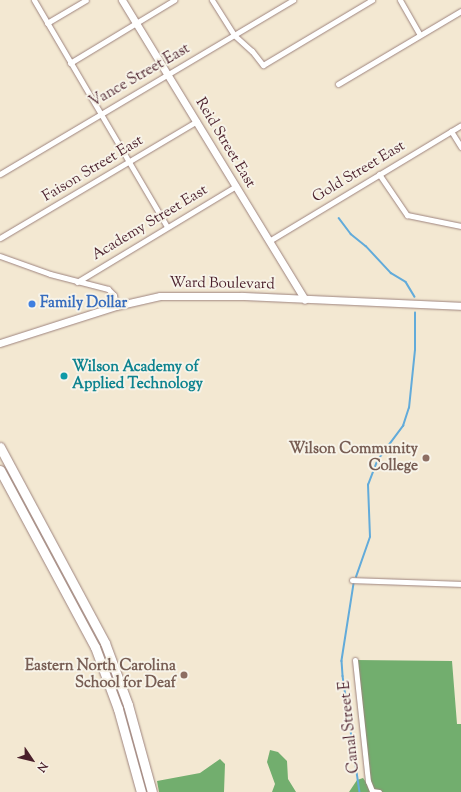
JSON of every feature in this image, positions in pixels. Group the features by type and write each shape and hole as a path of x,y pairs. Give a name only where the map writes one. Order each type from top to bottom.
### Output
{"highway":[{"path":"0,447 105,643 128,705 152,792"},
{"path":"0,470 95,647 118,708 140,792"}],"main road":[{"name":"Reid Street East","path":"122,0 169,73 305,300"},
{"name":"Ward Boulevard","path":"0,343 116,306 160,296 189,295 461,306"}],"street":[{"path":"34,0 70,63 130,161 167,227"},
{"path":"47,23 86,0"},
{"path":"70,63 174,0"},
{"path":"212,0 234,35 252,51 263,65 372,0"},
{"name":"Vance Street East","path":"0,174 293,0"},
{"path":"400,0 420,35"},
{"path":"338,84 461,11"},
{"name":"Faison Street East","path":"0,238 197,121"},
{"name":"Gold Street East","path":"269,241 461,125"},
{"path":"451,131 461,147"},
{"path":"379,174 407,215 461,226"},
{"name":"Academy Street East","path":"77,282 236,186"},
{"path":"0,256 112,292 116,306"},
{"path":"352,580 461,584"},
{"name":"Canal Street E","path":"355,660 368,781 372,791 379,792"}],"green space":[{"path":"355,660 452,661 457,724 461,724 461,792 349,792 357,780 363,778 366,782"},
{"path":"270,750 278,752 287,761 288,779 296,792 272,792 275,784 267,762"},
{"path":"220,759 225,764 224,792 159,792 157,781 200,773"}],"waterway":[{"path":"339,218 351,234 366,246 391,273 406,282 415,297"},
{"path":"356,577 370,537 368,485 377,461 403,426 409,408 415,350 415,313"},
{"path":"354,584 342,661 360,792"}],"place":[{"name":"Family Dollar","path":"32,304"},
{"name":"Wilson Academy of Applied Technology","path":"64,376"},
{"name":"Wilson Community College","path":"426,458"},
{"name":"Eastern North Carolina School for Deaf","path":"184,675"}]}
